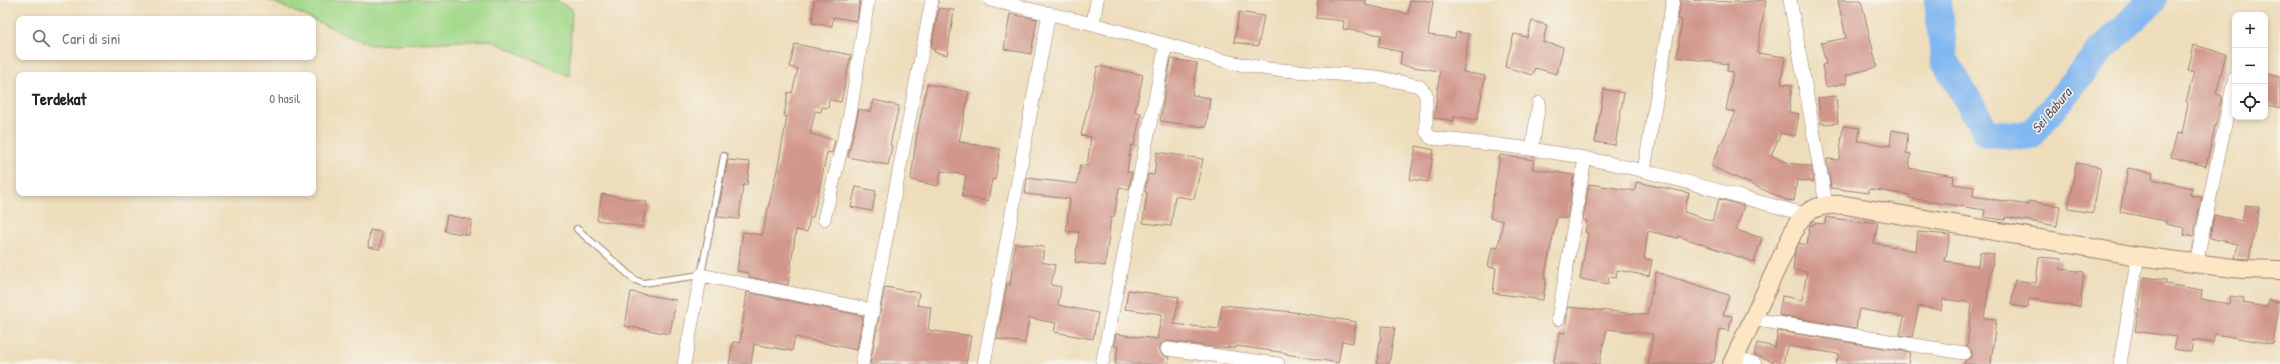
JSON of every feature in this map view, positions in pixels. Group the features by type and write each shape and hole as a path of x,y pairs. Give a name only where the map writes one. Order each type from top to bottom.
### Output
{"main road":[{"path":"1733,361 1796,226 1804,214 1814,208 1826,204 1845,205 2138,256 2248,270 2280,270"}],"street":[{"path":"824,219 850,114 868,0"},
{"path":"862,364 932,0"},
{"path":"993,0 1093,24 1229,62 1268,69 1377,77 1419,86 1426,94 1426,131 1431,138 1532,149 1585,158 1644,171 1804,214"},
{"path":"1093,24 1097,0"},
{"path":"1644,171 1673,0"},
{"path":"1790,0 1826,204"},
{"path":"984,364 1049,13"},
{"path":"1102,364 1166,44"},
{"path":"2196,264 2233,84"},
{"path":"1532,149 1538,104"},
{"path":"1558,319 1585,158"},
{"path":"2120,364 2138,256"},
{"path":"684,364 701,275 873,310"},
{"path":"1752,320 1964,353"},
{"path":"1167,350 1271,363"},
{"path":"1733,361 1755,364"}],"lane":[{"path":"578,229 635,280 643,283 701,275 724,156"}],"green space":[{"path":"269,0 555,0 572,9 569,76 490,40 370,45 316,21 316,16 305,16"}],"building":[{"path":"814,0 860,0 857,21 833,17 832,26 812,23"},
{"path":"1318,0 1366,0 1365,5 1408,14 1410,0 1433,1 1428,35 1455,38 1456,32 1469,34 1463,72 1485,76 1477,120 1454,116 1454,121 1434,118 1440,71 1400,65 1402,52 1378,47 1381,35 1343,29 1344,21 1316,18"},
{"path":"1681,0 1737,2 1766,0 1757,53 1785,57 1781,84 1792,85 1789,112 1799,114 1795,136 1781,133 1771,155 1788,163 1811,166 1814,182 1797,180 1794,201 1786,200 1711,166 1736,112 1726,110 1733,72 1727,71 1728,64 1677,57 1682,20 1678,19"},
{"path":"1838,0 1861,0 1877,67 1846,75 1847,83 1826,87 1822,65 1826,64 1821,43 1846,38"},
{"path":"939,8 954,10 947,55 934,52 935,49 931,49"},
{"path":"1239,12 1264,16 1258,46 1234,42"},
{"path":"1010,14 1037,19 1031,54 1004,49"},
{"path":"1532,21 1547,25 1543,42 1563,47 1557,74 1535,68 1533,75 1505,67 1514,34 1527,37"},
{"path":"795,44 851,55 841,102 829,100 828,108 822,107 821,112 815,111 810,134 835,140 832,153 827,152 813,217 810,217 807,232 796,230 788,285 749,277 749,273 737,271 743,232 762,235 779,161 787,117 784,116 788,92 792,93 798,69 790,67"},
{"path":"2194,45 2226,54 2216,94 2222,96 2206,166 2171,157 2177,133 2182,134 2188,103 2186,102 2194,72 2188,71"},
{"path":"1171,59 1197,63 1192,95 1210,98 1206,127 1160,121"},
{"path":"1098,66 1143,75 1135,112 1141,113 1134,146 1131,145 1127,172 1132,172 1129,189 1119,188 1114,217 1111,217 1105,266 1075,262 1079,232 1066,231 1070,199 1025,194 1027,178 1077,184 1080,165 1087,166 1091,137 1081,135"},
{"path":"2268,74 2280,77 2280,108 2268,105"},
{"path":"927,84 969,92 959,142 1000,149 995,180 992,179 988,201 962,196 966,175 941,171 938,186 911,180 916,139"},
{"path":"1604,89 1624,93 1615,145 1595,142"},
{"path":"1836,96 1838,123 1821,124 1818,98"},
{"path":"874,100 899,106 890,145 892,146 888,165 848,157 859,109 871,112"},
{"path":"1843,126 1860,128 1858,141 1890,146 1892,130 1908,133 1906,153 1911,154 1909,168 1954,176 1953,184 1974,187 1973,196 2028,205 2028,201 2060,206 2057,226 2006,217 2005,220 1984,217 1985,210 1909,198 1910,195 1869,189 1869,193 1831,188 1827,159 1839,160"},
{"path":"1416,146 1434,150 1428,182 1410,179"},
{"path":"1157,152 1203,159 1194,199 1175,196 1171,226 1143,223 1148,174 1154,175"},
{"path":"1500,155 1534,160 1532,169 1574,175 1567,218 1557,217 1544,279 1546,279 1543,300 1493,293 1496,268 1488,267 1492,247 1498,248 1503,221 1490,218"},
{"path":"728,160 750,162 747,185 743,185 739,219 717,217"},
{"path":"2076,163 2101,167 2093,213 2068,209"},
{"path":"2128,168 2153,173 2152,179 2192,188 2190,195 2202,197 2193,237 2184,235 2185,228 2166,224 2166,221 2120,212"},
{"path":"1636,182 1689,193 1684,212 1712,221 1719,199 1744,206 1736,230 1762,238 1754,262 1678,236 1678,238 1648,231 1644,259 1652,260 1649,276 1617,270 1616,278 1609,277 1608,284 1580,279 1588,233 1585,232 1587,221 1583,220 1589,184 1635,191"},
{"path":"856,187 876,191 872,211 851,207"},
{"path":"602,194 647,202 642,227 597,220"},
{"path":"2245,205 2259,207 2249,259 2235,258 2238,244 2210,238 2214,215 2242,221"},
{"path":"447,215 472,220 469,235 444,231"},
{"path":"1826,217 1865,223 1865,221 1878,223 1874,243 1916,251 1918,232 1950,235 1945,261 1978,266 1980,252 1994,254 1984,318 1996,319 1991,364 1964,364 1972,354 1971,350 1967,346 1972,303 1943,299 1941,310 1919,306 1912,337 1900,335 1904,317 1859,309 1856,328 1779,315 1782,296 1802,300 1807,272 1793,270 1795,252 1799,243 1807,245 1810,225 1813,225 1814,223 1825,224"},
{"path":"370,230 382,232 380,249 368,247"},
{"path":"1015,243 1044,247 1042,262 1055,265 1051,285 1061,287 1058,305 1098,313 1093,339 1054,332 1056,323 1029,318 1025,343 997,339 1007,284 1010,285"},
{"path":"2039,257 2062,259 2060,269 2084,272 2080,307 2029,299 2028,308 2011,305 2015,280 2036,283"},
{"path":"1656,272 1729,295 1723,315 1732,316 1729,331 1720,329 1714,362 1711,362 1711,364 1648,364 1653,334 1607,329 1599,364 1553,364 1560,332 1565,333 1568,307 1647,315"},
{"path":"2144,277 2166,280 2165,284 2202,290 2201,299 2229,304 2231,296 2244,298 2243,303 2267,307 2269,300 2280,302 2273,344 2215,334 2213,343 2193,340 2191,352 2174,349 2177,337 2135,331"},
{"path":"885,287 919,293 917,305 931,307 928,330 971,336 966,364 870,364"},
{"path":"1128,290 1179,297 1174,324 1219,329 1222,305 1293,312 1356,322 1353,343 1342,341 1338,363 1286,354 1287,353 1236,346 1236,348 1213,347 1168,341 1161,344 1159,348 1162,355 1169,357 1168,364 1115,364 1118,346 1114,346 1116,334 1157,339 1162,314 1125,309"},
{"path":"631,292 676,300 670,334 625,326"},
{"path":"747,292 863,316 857,350 795,337 792,351 754,344 751,364 729,364 733,342 740,343"},
{"path":"1382,326 1395,327 1389,364 1377,364"},
{"path":"1778,331 1910,352 1908,364 1836,364 1839,354 1787,346 1783,364 1772,364 1773,361 1754,355 1757,343 1775,347"}],"waterway":[{"name":"Sei Babura","path":"1938,0 1944,59 1987,133 2030,136 2099,52 2153,0"}]}
